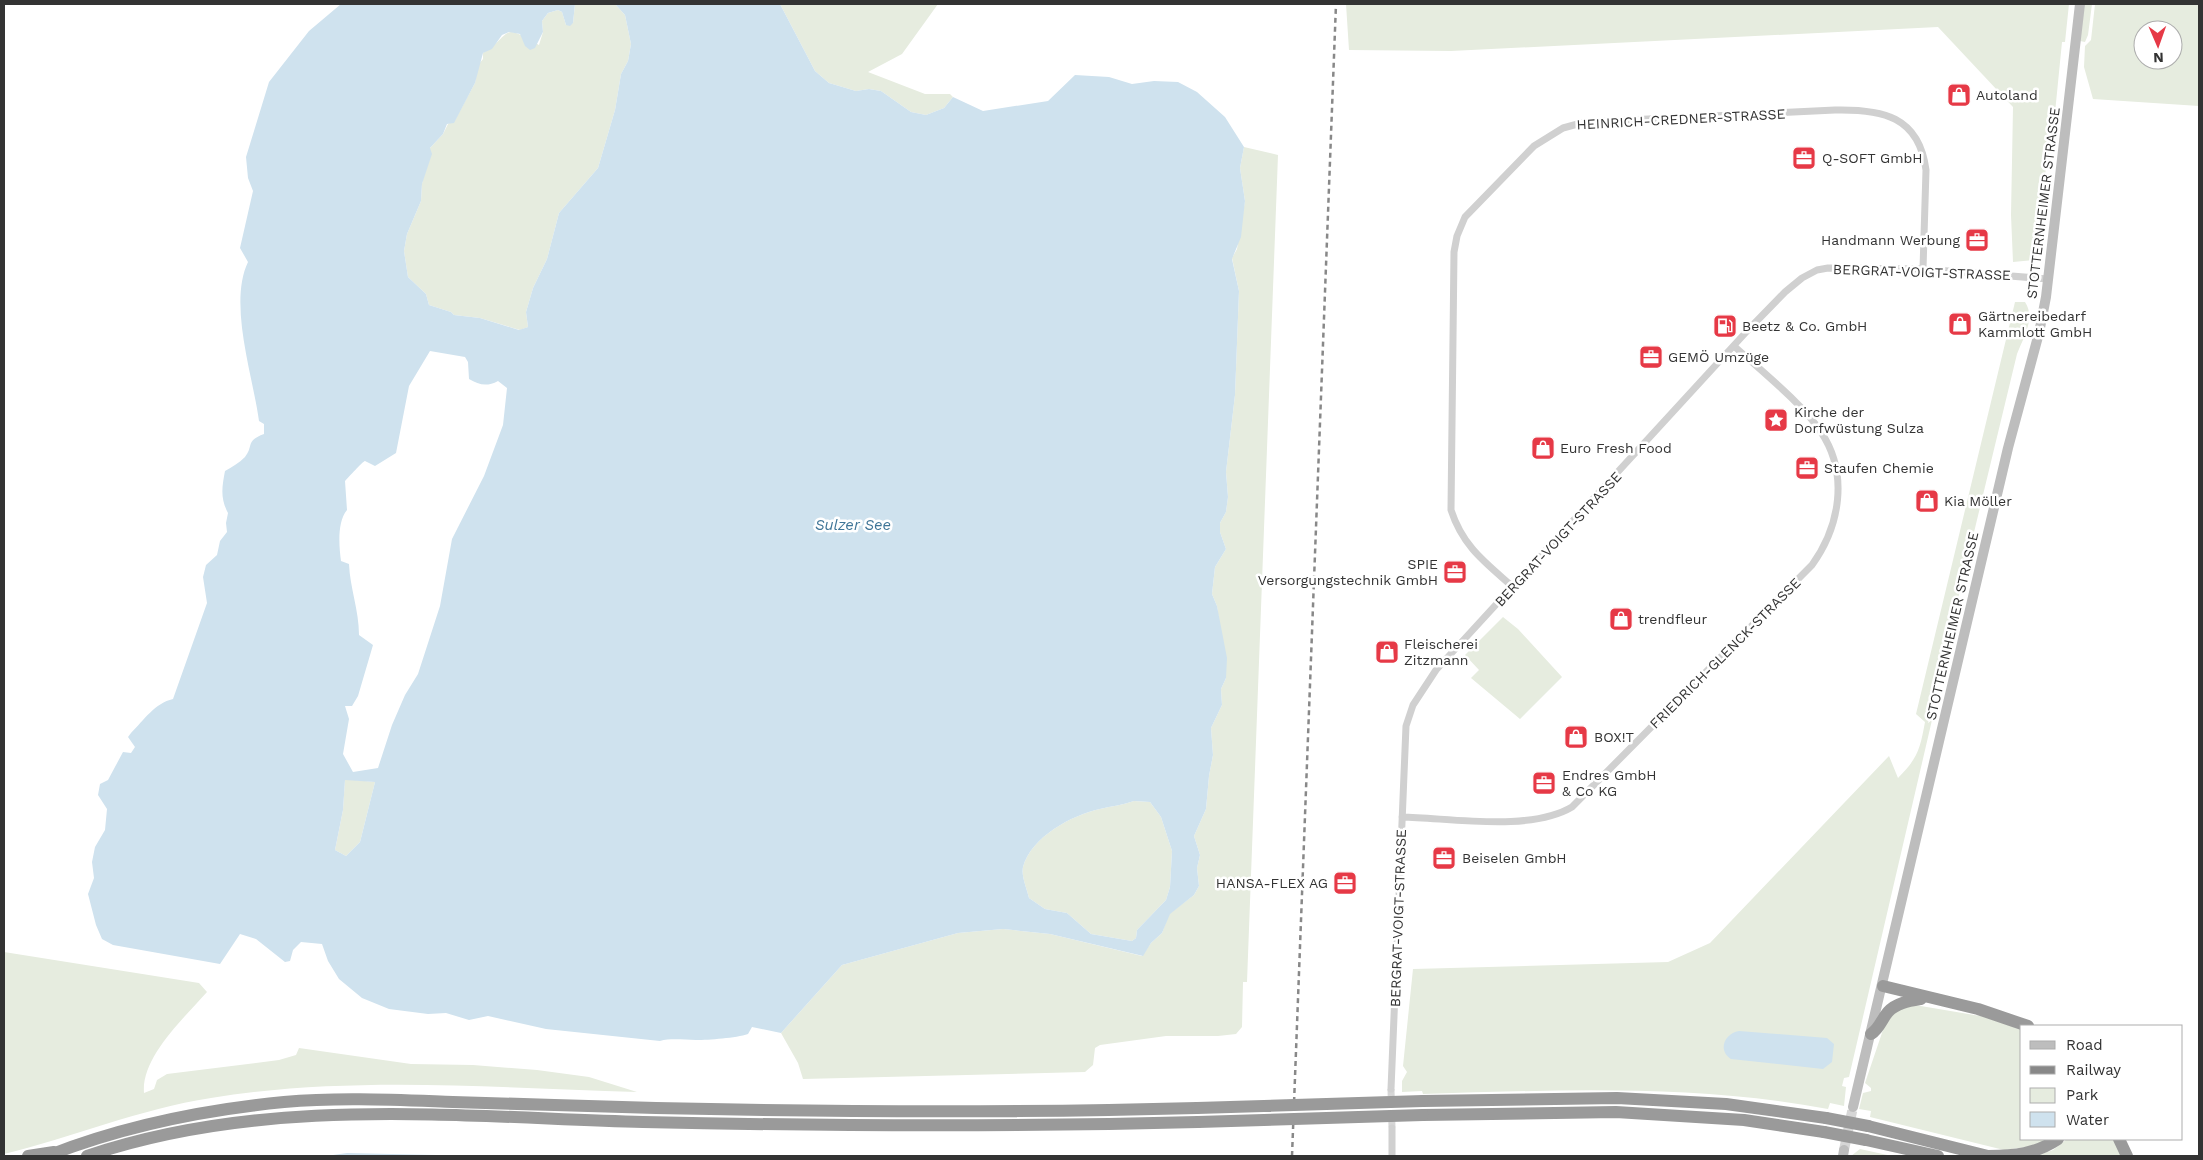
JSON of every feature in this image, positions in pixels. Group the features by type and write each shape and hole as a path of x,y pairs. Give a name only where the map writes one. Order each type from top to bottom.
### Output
{"highway":[{"path":"1883,986 1926,998 1978,1009 2025,1025"},
{"path":"1871,1034 1880,1028 1883,1019 1894,1007 1905,1002 1926,998"},
{"path":"47,1156 115,1132 165,1120 240,1107 309,1101 391,1100 820,1112 1052,1112 1423,1101 1617,1098 1734,1105 1826,1118 1868,1126 1988,1156 2012,1156 2037,1151 2056,1140"},
{"path":"87,1156 138,1141 198,1128 310,1115 396,1114 810,1126 1053,1126 1616,1112 1744,1120 1824,1132 1938,1156"},
{"path":"2119,1140 2127,1156"},
{"path":"28,1156 62,1150"}],"main road":[{"name":"STOTTERNHEIMER STRASSE","path":"1853,1108 2008,448 2039,333 2048,279 2080,4"}],"street":[{"name":"HEINRICH-CREDNER-STRASSE","path":"1513,587 1470,549 1457,529 1451,510 1454,252 1457,236 1465,218 1534,146 1563,128 1585,122 1842,110 1881,112 1894,117 1914,134 1924,157 1926,170 1923,269"},
{"name":"BERGRAT-VOIGT-STRASSE","path":"1391,1089 1405,735 1413,705 1436,670 1734,346 1785,292 1802,278 1817,270 1838,267 1923,269 2048,279"},
{"name":"FRIEDRICH-GLENCK-STRASSE","path":"1402,817 1527,820 1558,815 1572,806 1796,581 1824,547 1833,526 1838,484 1834,459 1821,432 1803,410 1734,346"},
{"path":"1392,1128 1392,1156"}],"green space":[{"path":"575,4 615,4 625,15 631,44 628,61 621,74 615,110 598,168 559,213 547,259 533,288 526,312 528,327 520,330 480,318 454,315 451,312 429,305 426,294 408,277 404,251 407,234 421,201 422,184 430,148 443,134 448,124 455,120 475,83 478,65 483,59 483,53 508,33 512,32 539,45 543,32 542,21 548,13 558,10 562,12 566,25 573,23"},
{"path":"780,4 938,4 902,54 868,72 925,94 950,94 953,97 944,108 926,115 911,112 881,91 869,89 856,91 829,83 815,71"},
{"path":"1346,4 2069,4 2065,42 2062,42 2053,133 2042,190 2034,260 2013,262 2011,215 2013,107 1938,27 1451,51 1349,50"},
{"path":"2084,4 2092,4 2088,35 2085,42 2080,41"},
{"path":"2095,4 2199,4 2199,106 2093,99 2084,67 2085,46 2091,40"},
{"path":"1244,147 1278,155 1247,982 1243,982 1242,1027 1236,1034 1166,1036 1100,1045 1095,1048 1093,1065 1085,1072 803,1079 798,1063 781,1033 842,965 958,933 1003,929 1050,934 1142,956 1151,943 1162,933 1169,914 1194,895 1199,886 1197,868 1200,855 1194,836 1206,809 1213,755 1211,728 1222,705 1221,689 1226,678 1217,606 1212,594 1215,567 1226,549 1220,532 1220,523 1226,512 1228,497 1226,472 1235,395 1239,291 1232,258 1237,249 1245,201 1240,168"},
{"path":"2015,302 2025,302 2028,308 2029,321 2017,354 1928,723 1932,720 1849,1077 1844,1078 1842,1086 1846,1087 1844,1106 1830,1103 1828,1109 1778,1101 1677,1092 1575,1090 1423,1094 1422,1091 1402,1092 1402,1081 1407,1072 1403,1066 1413,969 1668,962 1710,943 1889,756 1898,778 1910,765 1917,753 1925,722 1916,714"},
{"path":"1503,617 1518,629 1562,677 1520,719 1471,678 1479,670 1465,655"},
{"path":"345,779 375,782 360,842 346,856 335,850 343,810"},
{"path":"1134,801 1150,802 1161,817 1172,851 1170,887 1166,900 1137,930 1136,938 1132,941 1091,934 1067,913 1045,909 1029,898 1023,878 1023,867 1027,856 1043,837 1077,816"},
{"path":"4,952 199,983 207,992 166,1038 157,1052 149,1066 145,1079 144,1093 154,1089 157,1080 167,1074 279,1060 296,1055 299,1048 411,1064 473,1065 537,1070 589,1077 637,1092 424,1085 370,1085 264,1091 211,1098 158,1109 4,1154"},
{"path":"1915,1005 1986,1017 2020,1029 2020,1140 2051,1140 2042,1145 2004,1150 1870,1117 1871,1111 1859,1109 1863,1093 1871,1091 1871,1088 1865,1083 1885,1024 1897,1010"},
{"path":"2066,1140 2116,1140 2123,1156 2036,1156 2053,1150"},
{"path":"1860,1149 1892,1156 1851,1156"}],"water":[{"name":"Sulzer See","path":"341,4 575,4 573,23 570,26 566,25 562,12 558,10 548,13 542,21 543,32 535,48 530,50 525,46 520,34 509,32 502,35 492,49 483,53 475,83 454,123 447,124 443,134 430,148 432,154 422,184 421,201 407,234 404,251 408,277 426,294 429,305 451,312 454,315 480,318 519,330 528,327 526,312 533,288 547,259 559,213 598,168 615,110 621,74 628,61 631,44 625,15 615,4 780,4 815,71 829,83 856,91 869,89 881,91 911,112 926,115 944,108 953,97 983,111 1048,101 1075,75 1109,77 1132,84 1154,81 1178,82 1197,92 1225,117 1244,147 1240,168 1245,201 1241,237 1232,259 1239,291 1235,395 1226,472 1228,497 1226,512 1220,523 1220,532 1226,549 1215,567 1212,594 1217,606 1227,658 1226,678 1221,689 1222,705 1211,728 1213,755 1206,809 1194,836 1200,855 1197,868 1199,886 1194,895 1170,914 1162,933 1151,943 1143,956 1050,934 1003,929 958,933 842,965 781,1033 752,1027 748,1034 737,1037 660,1041 546,1029 488,1016 469,1020 446,1013 428,1014 389,1009 362,998 339,979 328,961 322,944 301,942 293,950 290,961 285,962 256,939 240,934 220,964 113,945 102,939 96,925 88,894 94,878 92,862 95,847 105,830 107,809 98,795 100,784 108,780 123,752 131,753 135,747 128,737 131,733 155,708 173,699 207,603 203,577 206,565 217,555 220,541 227,532 228,513 222,492 225,471 245,457 252,441 264,434 264,424 259,421 241,319 240,298 242,279 248,262 240,248 253,191 248,178 246,157 269,82 309,31","holes":["430,351 465,357 468,362 469,379 483,384 498,381 507,388 503,425 484,476 452,539 440,606 418,674 405,695 392,725 378,768 353,772 343,754 349,719 345,706 352,706 358,696 373,645 359,635 358,617 349,564 341,561 340,527 347,510 345,481 365,461 375,466 396,453 409,386","345,780 375,782 360,842 346,856 335,850 343,810","1130,802 1150,802 1161,817 1172,851 1170,887 1166,900 1137,930 1136,938 1132,941 1091,934 1067,913 1045,909 1029,898 1023,878 1023,867 1027,856 1043,837 1077,816"]},
{"path":"1734,1032 1827,1038 1834,1044 1832,1062 1823,1069 1731,1059 1724,1051 1724,1042"},
{"path":"347,1153 481,1156 326,1156"}],"tunnel":[{"path":"1391,1089 1392,1128"},
{"path":"1844,1150 1853,1107"}],"railway":[{"path":"1292,1156 1336,4"}],"place":[{"name":"Autoland","path":"1959,95"},
{"name":"Q-SOFT GmbH","path":"1804,158"},
{"name":"Handmann Werbung","path":"1977,240"},
{"name":"Gärtnereibedarf Kammlott GmbH","path":"1960,324"},
{"name":"Beetz & Co. GmbH","path":"1725,326"},
{"name":"GEMÖ Umzüge","path":"1651,357"},
{"name":"Kirche der Dorfwüstung Sulza","path":"1776,420"},
{"name":"Euro Fresh Food","path":"1543,448"},
{"name":"Staufen Chemie","path":"1807,468"},
{"name":"Kia Möller","path":"1927,501"},
{"name":"SPIE Versorgungstechnik GmbH","path":"1455,572"},
{"name":"trendfleur","path":"1621,619"},
{"name":"Fleischerei Zitzmann","path":"1387,652"},
{"name":"BOX!T","path":"1576,737"},
{"name":"Endres GmbH & Co KG","path":"1544,783"},
{"name":"Beiselen GmbH","path":"1444,858"},
{"name":"HANSA-FLEX AG","path":"1345,883"}]}
